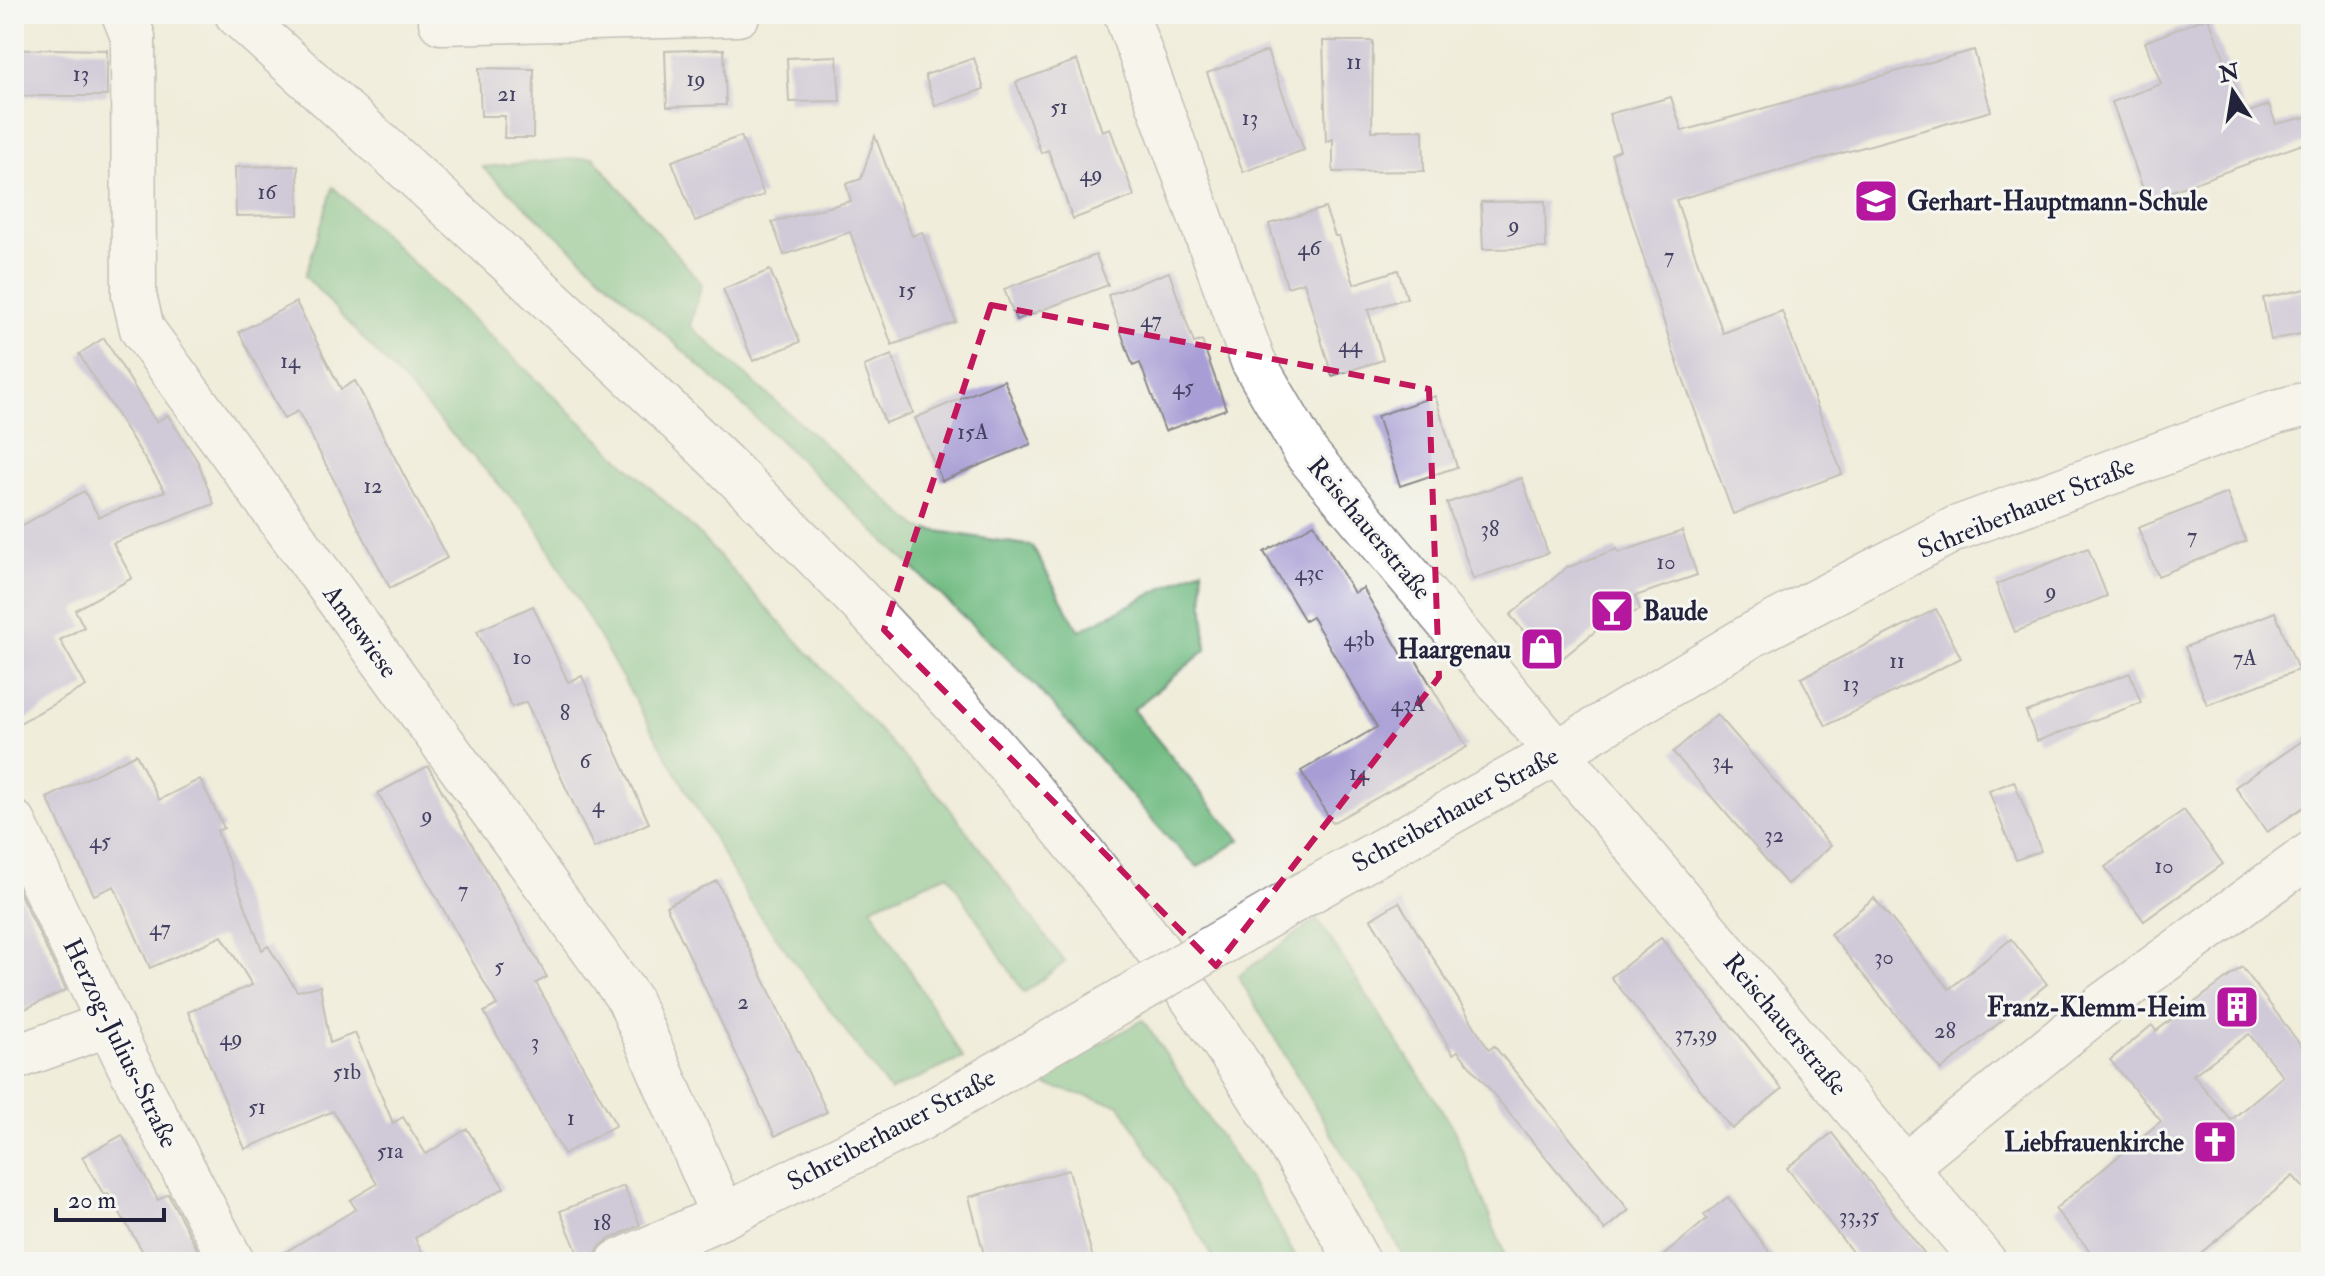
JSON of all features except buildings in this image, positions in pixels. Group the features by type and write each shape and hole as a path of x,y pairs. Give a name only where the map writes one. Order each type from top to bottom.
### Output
{"main road":[{"name":"Amtswiese","path":"124,14 133,37 134,295 142,329 629,999 723,1216"},
{"path":"441,22 738,14"},
{"name":"Reischauerstraße","path":"1126,14 1253,361 1307,454 1984,1262"},
{"path":"250,22 759,498 996,748 1100,873 1203,1012 1266,1106 1358,1262"},
{"name":"Schreiberhauer Straße","path":"619,1262 723,1216 921,1118 1303,895 1558,752 1752,635 1955,529 2276,412 2311,403"},
{"name":"Herzog-Julius-Straße","path":"19,845 232,1262"},
{"path":"1905,1166 2103,1005 2311,854"},
{"path":"14,1058 109,1024"}],"highlighted area":[{"path":"991,305 1429,389 1439,677 1216,966 884,630"}],"green space":[{"path":"593,157 702,284 690,326 919,528 1032,546 1079,631 1202,568 1206,650 1133,710 1240,840 1198,867 1170,840 1036,686 738,401 482,167"},
{"path":"333,187 694,529 944,801 1065,962 1024,993 948,874 871,907 963,1058 890,1091 748,899 533,521 305,276"},
{"path":"1317,919 1453,1127 1508,1262 1407,1262 1238,976"},
{"path":"1143,1020 1276,1220 1298,1262 1216,1262 1120,1105 1033,1082"}],"place":[{"name":"Gerhart-Hauptmann-Schule","path":"1876,201"},
{"name":"Baude","path":"1612,611"},
{"name":"Haargenau","path":"1542,649"},
{"name":"Franz-Klemm-Heim","path":"2237,1007"},
{"name":"Liebfrauenkirche","path":"2215,1142"}]}
